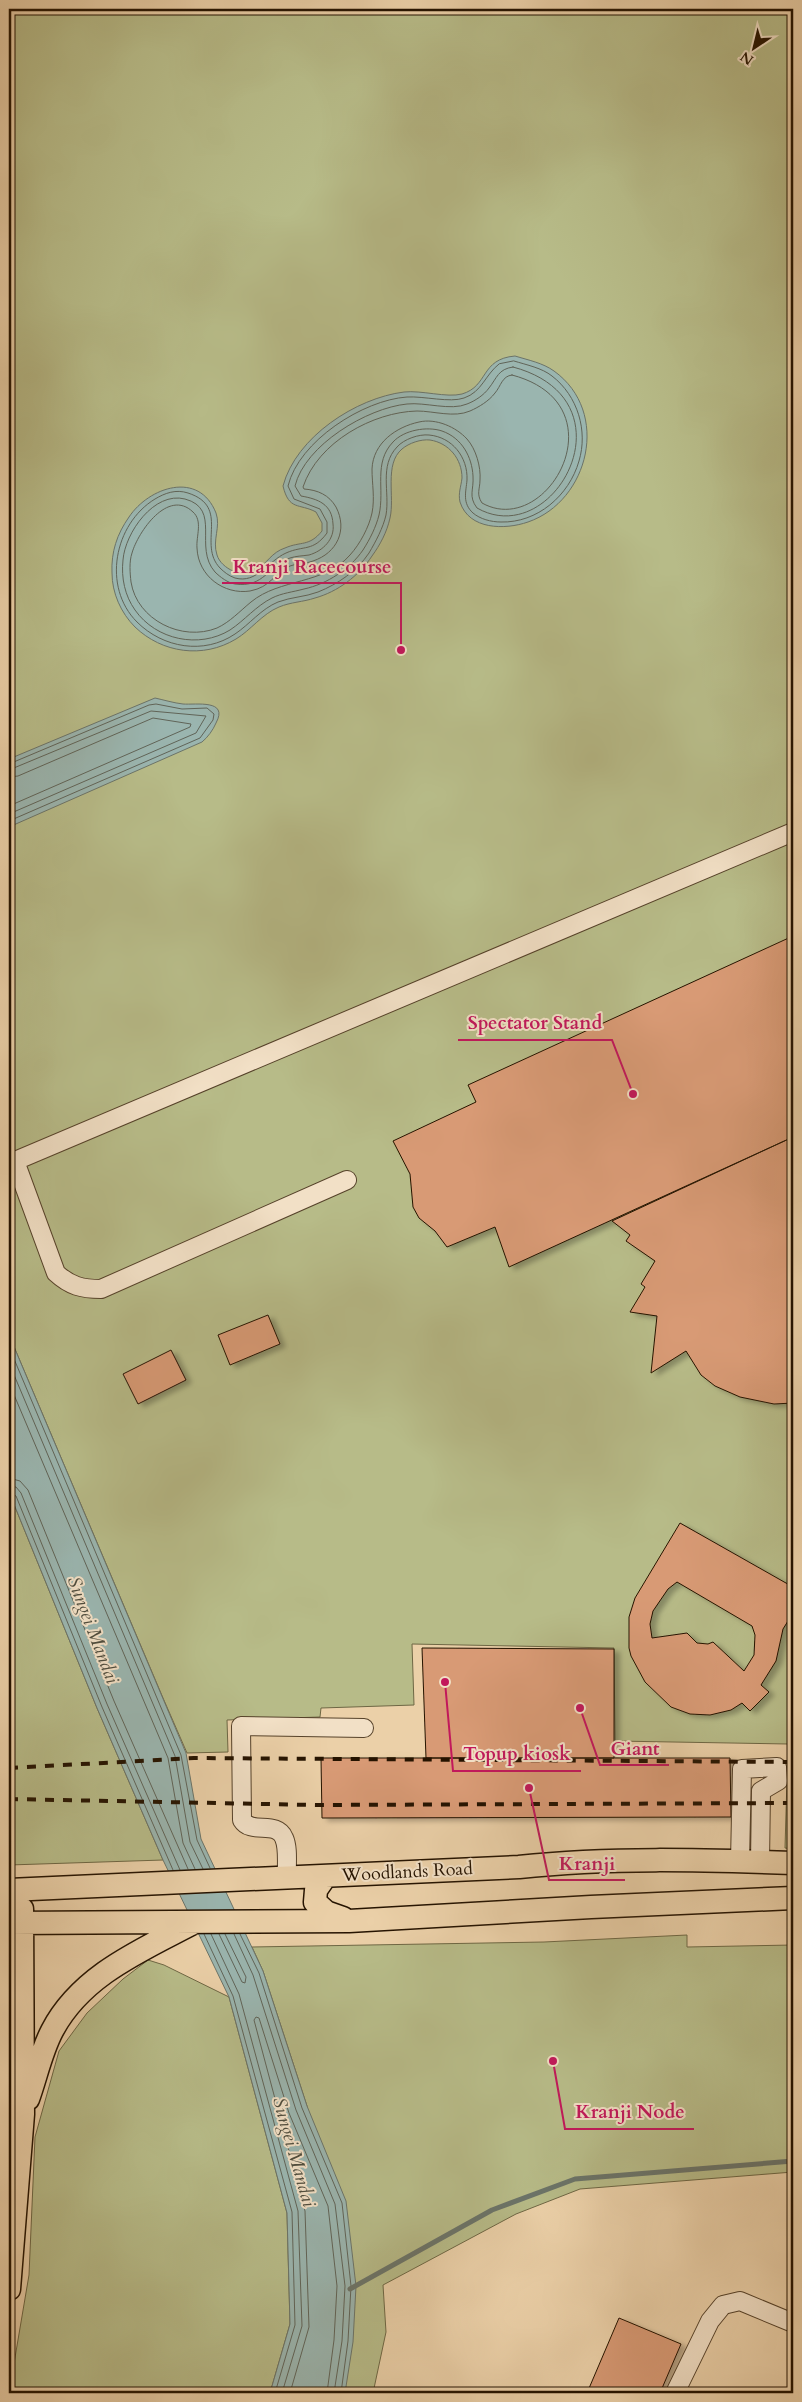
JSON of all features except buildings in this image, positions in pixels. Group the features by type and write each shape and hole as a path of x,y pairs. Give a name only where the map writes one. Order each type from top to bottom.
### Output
{"main road":[{"name":"Woodlands Road","path":"9,2289 23,2114 15,1890 287,1879 519,1867 559,1862 750,1861 793,1863"},
{"path":"325,1877 316,1890 315,1902 326,1912 349,1921"},
{"path":"15,1923 199,1920 349,1921 793,1898"},
{"path":"23,2114 52,2032 64,2012 81,1991 126,1959 199,1920"}],"lane":[{"path":"347,1180 101,1289 82,1289 65,1281 56,1272 15,1161 793,832"},
{"path":"287,1879 284,1838 278,1831 270,1828 252,1828 245,1825 242,1820 240,1726 364,1728"},
{"path":"777,1767 778,1781 762,1791 750,1861 742,1769 777,1767"},
{"path":"675,2393 710,2321 723,2305 740,2301 793,2323"}],"green space":[{"path":"9,9 793,9 793,1849 785,1848 788,1744 615,1741 614,1648 412,1644 414,1705 321,1708 320,1717 227,1720 228,1752 187,1753 163,1698 9,1335"},
{"path":"9,1492 97,1708 163,1860 9,1865"},
{"path":"687,1935 687,1947 793,1945 793,2172 580,2189 516,2214 383,2285 386,2332 373,2393 345,2393 307,2106 263,1971 252,1947 544,1942"},
{"path":"148,1960 164,1965 229,1997 287,2213 290,2324 270,2393 9,2393 29,2275 35,2137 59,2051 87,2013 123,1979"}],"water":[{"path":"515,356 540,364 554,371 572,388 583,409 587,431 585,454 578,476 566,495 549,511 519,525 499,527 479,523 471,518 460,502 462,478 457,458 448,448 437,442 430,440 419,441 402,449 393,463 390,518 380,543 361,570 331,592 279,607 267,614 236,639 210,649 197,651 183,650 158,643 135,627 126,615 118,602 112,580 114,551 121,530 129,517 138,506 149,498 161,491 174,488 186,487 198,491 208,500 216,513 218,523 216,549 219,560 230,570 236,572 245,573 257,570 280,550 309,542 322,531 322,523 316,512 292,503 285,494 283,486 290,468 314,436 348,411 386,396 404,392 462,394 477,385 496,362"},
{"path":"155,698 183,704 209,705 218,710 219,715 212,731 202,742 9,827 9,759"},
{"name":"Sungei Mandai","path":"9,1335 186,1753 201,1839 263,1971 307,2106 346,2201 356,2286 353,2342 345,2393 270,2393 290,2324 287,2213 229,1997 163,1860 97,1708 9,1492"}],"waterway":[{"path":"350,2289 492,2210 575,2179 793,2161"}],"railway":[{"path":"9,1768 194,1758 793,1762"},
{"path":"9,1799 316,1805 793,1803"}],"place":[{"name":"Kranji Racecourse","path":"401,650"},
{"name":"Spectator Stand","path":"633,1094"},
{"name":"Topup kiosk","path":"445,1682"},
{"name":"Giant","path":"580,1708"},
{"name":"Kranji","path":"529,1788"},
{"name":"Kranji Node","path":"553,2061"}]}
